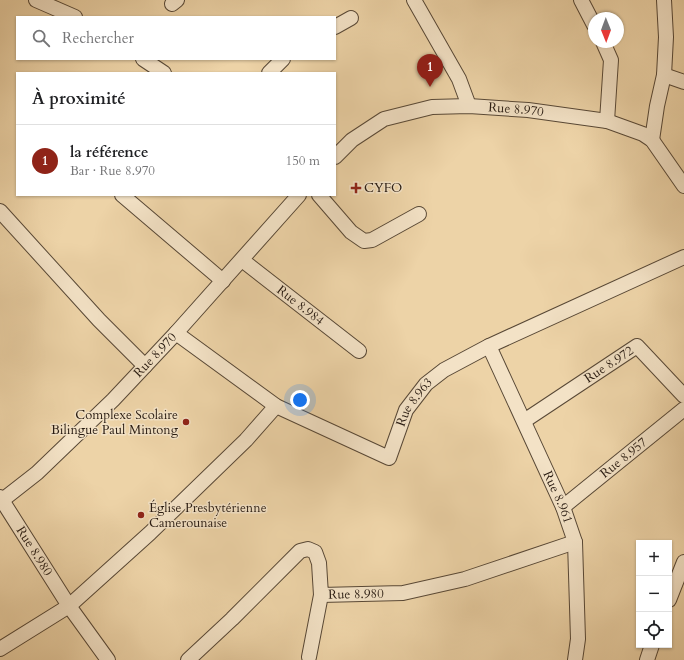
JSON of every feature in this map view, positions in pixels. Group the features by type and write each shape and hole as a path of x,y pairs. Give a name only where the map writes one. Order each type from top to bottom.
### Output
{"street":[{"path":"36,0 73,16"},
{"path":"414,0 459,79 469,106"},
{"path":"580,0 588,14"},
{"path":"652,140 664,74 666,37 664,0"},
{"path":"336,26 351,18"},
{"path":"606,48 611,60 607,121"},
{"path":"144,60 162,72"},
{"path":"270,72 282,60"},
{"path":"664,74 684,82"},
{"name":"Rue 8.970","path":"336,157 352,140 384,119 432,107 469,106 528,110 607,121 643,134 652,140 684,186"},
{"path":"123,196 223,281"},
{"name":"Rue 8.970","path":"1,500 37,473 113,400 242,260 297,196"},
{"path":"320,196 351,232 364,241 372,240 419,214"},
{"path":"0,211 99,320 145,366"},
{"name":"Rue 8.963","path":"176,333 276,406 389,458 406,410 426,384 444,370 489,346 684,257"},
{"name":"Rue 8.984","path":"242,260 359,351"},
{"name":"Rue 8.961","path":"489,346 563,507 575,542 578,639 575,660"},
{"name":"Rue 8.972","path":"524,421 637,346 684,396"},
{"path":"0,649 69,606 150,533 246,440 276,406"},
{"name":"Rue 8.957","path":"563,507 684,409"},
{"name":"Rue 8.980","path":"1,500 69,606 108,660"},
{"name":"Rue 8.980","path":"188,660 232,619 300,551 308,549 315,552 319,563 321,595 403,594 465,579 575,542"},
{"path":"672,592 684,562"},
{"path":"309,657 321,595"},
{"path":"647,660 651,648"}],"place":[{"name":"la référence","path":"430,87"},
{"name":"CYFO","path":"356,188"},
{"name":"Complexe Scolaire Bilingue Paul Mintong","path":"186,422"},
{"name":"Église Presbytérienne Camerounaise","path":"141,515"}]}
